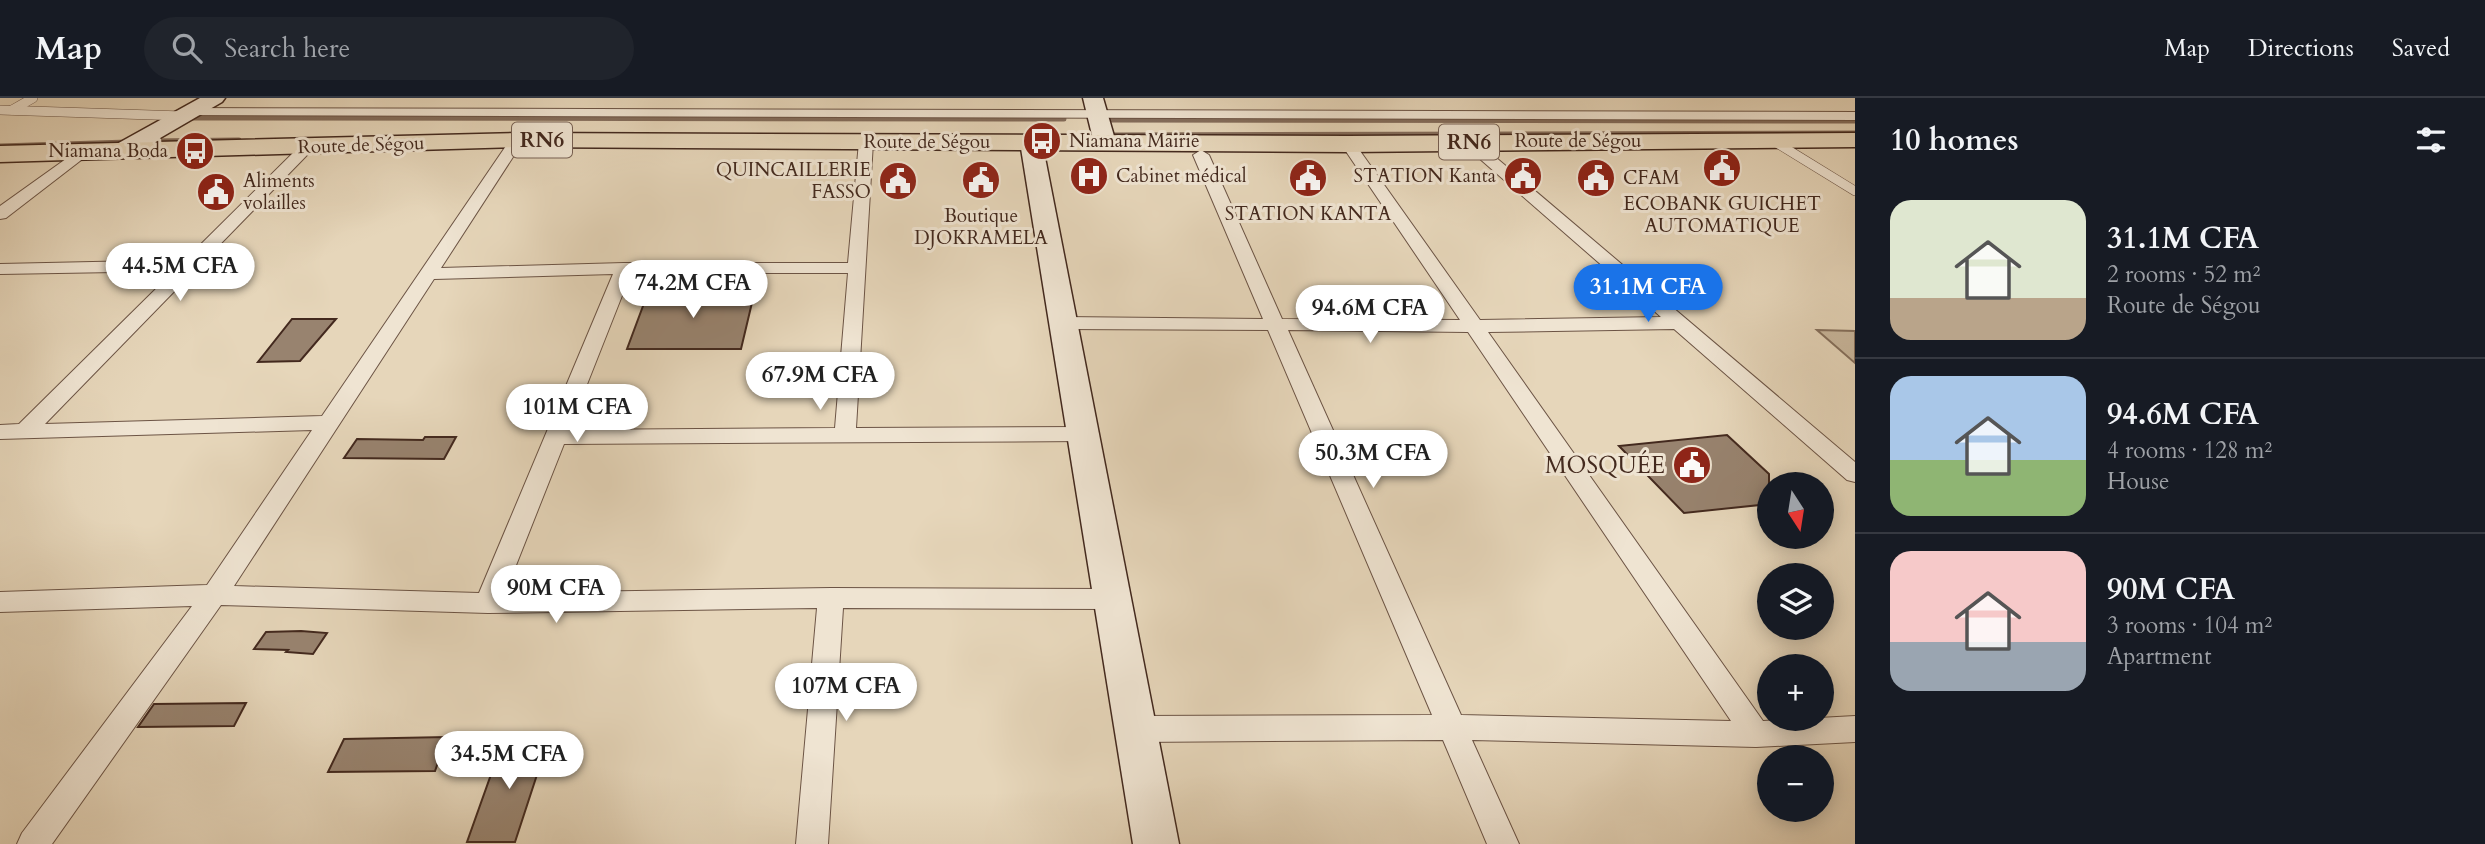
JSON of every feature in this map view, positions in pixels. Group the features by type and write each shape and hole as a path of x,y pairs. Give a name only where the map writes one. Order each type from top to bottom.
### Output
{"highway":[{"name":"Route de Ségou","path":"0,154 517,140 1348,144 1855,140"}],"street":[{"path":"123,150 215,98"},
{"path":"504,113 515,98"},
{"path":"853,113 855,98"},
{"path":"1444,98 1457,114"},
{"path":"187,114 853,113 1085,106 1457,114 1855,116"},
{"path":"1085,106 1094,143"},
{"path":"33,844 214,595 517,140"},
{"path":"845,434 866,142"},
{"path":"1031,142 1156,844"},
{"path":"1469,142 1855,474"},
{"path":"1348,144 1756,734"},
{"path":"24,432 307,147"},
{"path":"0,214 84,151"},
{"path":"1201,155 1503,844"},
{"path":"0,268 190,265"},
{"path":"426,274 624,268 857,268"},
{"path":"488,603 624,268"},
{"path":"1063,323 1474,326 1677,323"},
{"path":"0,432 328,423"},
{"path":"557,437 1084,435"},
{"path":"0,602 214,595 488,603 831,598 1112,599"},
{"path":"812,844 831,598"},
{"path":"1135,729 1452,727 1756,734 1855,729"}],"lane":[{"path":"12,110 33,98"},
{"path":"0,110 187,114"},
{"path":"1772,140 1855,191"}],"shaded area":[{"path":"1817,330 1855,331 1855,363"}],"building":[{"path":"649,290 755,290 741,349 627,349"},
{"path":"292,319 336,319 300,361 258,362"},
{"path":"1727,435 1767,472 1757,472 1757,505 1684,513 1619,446"},
{"path":"425,437 456,437 444,459 344,458 357,439 423,440"},
{"path":"266,632 327,633 313,654 254,649"},
{"path":"246,703 234,726 138,727 154,704"},
{"path":"447,737 435,771 328,772 344,739"},
{"path":"504,738 549,738 515,842 467,842"}],"waterway":[{"path":"192,118 1064,119"},
{"path":"1106,120 1855,121"},
{"path":"1110,135 1855,133"},
{"path":"150,141 239,140"},
{"path":"0,146 128,142"}],"place":[{"name":"Niamana Mairie","path":"1042,141"},
{"name":"Niamana Boda","path":"195,151"},
{"name":"ECOBANK GUICHET AUTOMATIQUE","path":"1722,168"},
{"name":"Cabinet médical","path":"1089,176"},
{"name":"STATION Kanta","path":"1523,176"},
{"name":"STATION KANTA","path":"1308,178"},
{"name":"CFAM","path":"1596,178"},
{"name":"Boutique DJOKRAMELA","path":"981,180"},
{"name":"QUINCAILLERIE FASSO","path":"898,181"},
{"name":"Aliments volailles","path":"216,192"},
{"name":"MOSQUÉE","path":"1692,465"}]}
